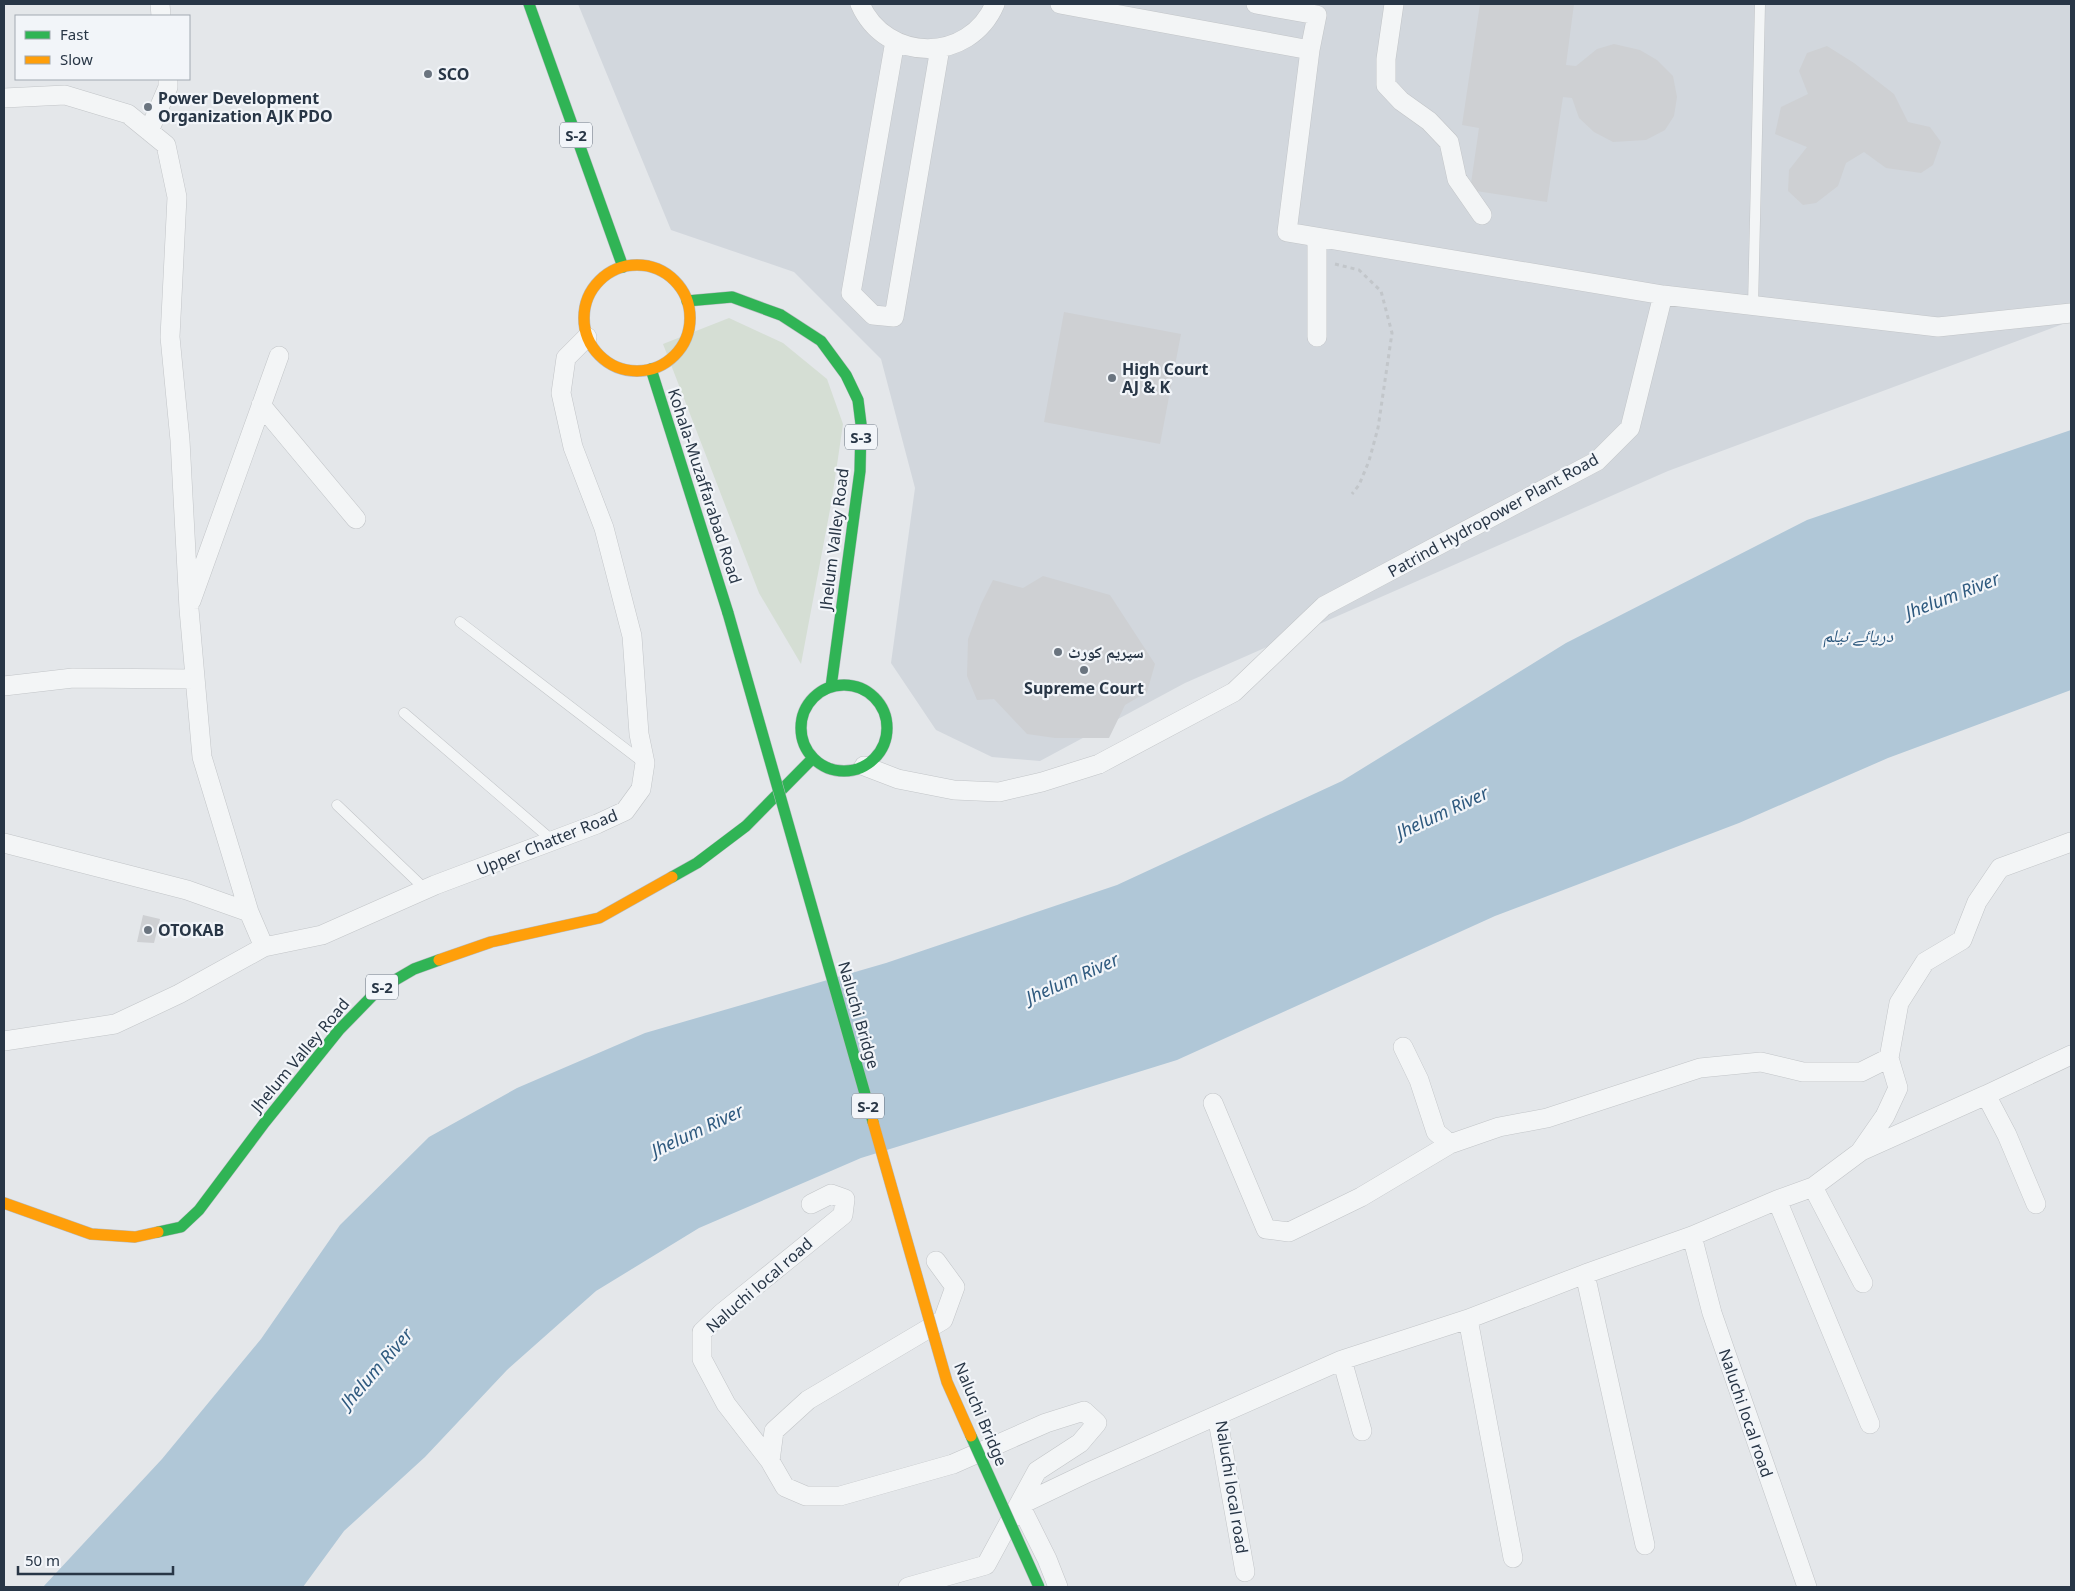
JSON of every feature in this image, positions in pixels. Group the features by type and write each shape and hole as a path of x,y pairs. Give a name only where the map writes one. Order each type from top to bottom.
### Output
{"highway":[{"name":"S-2","path":"529,4 623,267"},
{"path":"640,265 657,269 672,278 684,292 688,301 690,326 685,342 675,356 660,366 644,371 626,370 610,364 596,352 587,337 584,320 586,302 594,286 607,274 623,267 640,265"},
{"name":"Jhelum Valley Road","path":"688,301 732,297 781,315 821,341 846,375 858,400 861,424 860,471 831,687"},
{"name":"Kohala-Muzaffarabad Road","path":"651,369 728,614"},
{"name":"Naluchi Bridge","path":"728,614 947,1382 1039,1587"},
{"path":"846,685 860,688 873,696 882,708 887,720 883,747 875,758 864,766 851,771 837,771 824,766 813,758 805,746 801,732 802,717 808,704 818,694 831,687 846,685"},
{"name":"Jhelum Valley Road","path":"4,1203 91,1234 136,1237 181,1227 199,1210 265,1122 339,1030 378,990 414,969 492,942 599,918 630,902 696,863 746,826 813,758"}],"street":[{"path":"860,4 865,16 882,34 903,46 928,49 952,45 974,34 990,15 995,4"},
{"path":"1060,4 1310,50"},
{"path":"1256,4 1317,15 1310,50 1288,232 1663,295 1938,327 2071,313"},
{"path":"1394,4 1386,59 1386,85 1401,101 1429,121 1449,142 1457,179 1482,215"},
{"path":"895,41 851,293 873,316 894,317 940,48"},
{"path":"149,131 168,87 168,80"},
{"path":"4,98 65,95 128,114 166,145 178,197 170,337 180,440 188,609 202,758 249,912 264,947"},
{"path":"1317,337 1318,237"},
{"name":"Patrind Hydropower Plant Road","path":"864,766 898,779 954,790 999,792 1042,782 1099,764 1234,692 1324,606 1597,461 1630,428 1663,295"},
{"name":"Upper Chatter Road","path":"4,1040 57,1034 115,1024 179,994 264,947 322,935 425,889 553,842 625,811 641,789 645,763 639,734 632,636 604,528 573,447 561,393 566,358 587,337"},
{"path":"188,609 278,356"},
{"path":"261,405 356,519"},
{"path":"4,686 74,678 195,679"},
{"path":"1860,1152 1885,1116 1898,1088 1889,1058 1899,1003 1925,962 1962,940 1977,902 2000,868 2071,842"},
{"path":"4,843 187,890 249,912"},
{"path":"1402,1047 1419,1080 1436,1132 1450,1144"},
{"path":"1513,1558 1468,1319 1585,1274 1692,1236 1813,1186 1860,1152 2071,1056"},
{"path":"1213,1103 1266,1229 1289,1232 1361,1197 1450,1144 1499,1127 1547,1118 1700,1068 1761,1062 1803,1072 1861,1072 1889,1058"},
{"path":"1986,1095 2007,1135 2036,1204"},
{"path":"1813,1186 1863,1283"},
{"name":"Naluchi local road","path":"811,1204 831,1194 845,1199 843,1215 722,1313 702,1332 702,1359 726,1404 770,1461 785,1487 806,1496 840,1496 953,1464 1046,1423 1084,1411 1097,1423 1080,1443 1037,1471 1020,1505"},
{"path":"1777,1200 1870,1424"},
{"name":"Naluchi local road","path":"1692,1236 1712,1313 1807,1587"},
{"path":"770,1461 774,1431 808,1400 943,1320 955,1287 936,1261"},
{"path":"1585,1274 1645,1546"},
{"name":"Naluchi local road","path":"1245,1572 1217,1415 1342,1360 1468,1319"},
{"path":"1342,1360 1362,1431"},
{"path":"908,1587 986,1565 1020,1505 1217,1415"},
{"path":"1020,1505 1047,1559 1058,1587"}],"lane":[{"path":"1753,306 1760,4"},
{"path":"460,622 645,763"},
{"path":"404,713 553,842"},
{"path":"337,805 425,889"}],"path":[{"path":"1317,260 1360,270 1381,291 1392,332 1378,428 1362,477 1352,494"}],"shaded area":[{"path":"578,4 2071,4 2071,321 1668,471 1185,683 1040,761 992,757 936,730 891,663 915,488 881,359 794,272 671,230"},
{"path":"729,318 783,343 827,379 843,424 832,499 801,664 759,593 663,344"}],"water":[{"name":"دریائے نیلم","path":"2071,430 2071,690 1888,758 1739,823 1495,916 1177,1060 861,1158 699,1228 596,1291 507,1370 425,1457 344,1531 303,1587 43,1587 162,1459 261,1339 340,1225 429,1137 517,1088 645,1033 886,963 1117,885 1342,781 1566,643 1807,520"}],"building":[{"path":"1480,4 1574,4 1566,65 1576,66 1597,49 1614,44 1640,50 1657,60 1673,76 1677,97 1674,116 1665,130 1646,140 1613,142 1594,132 1579,118 1572,98 1563,97 1547,202 1470,190 1479,128 1462,125"},
{"path":"1827,46 1854,63 1894,94 1908,122 1930,127 1941,142 1933,165 1921,173 1886,168 1864,152 1846,163 1838,186 1816,203 1803,205 1788,191 1789,170 1807,147 1775,134 1781,107 1808,94 1799,71 1807,53"},
{"name":"High Court AJ & K","path":"1064,312 1181,334 1160,444 1044,422"},
{"name":"سپریم کورٹ","path":"1043,576 1110,595 1155,664 1147,692 1125,705 1109,738 1055,738 1027,734 994,699 977,700 967,676 968,639 981,604 993,580 1023,588"},
{"name":"OTOKAB","path":"143,915 160,919 154,943 137,942"}],"traffic: fast":[{"path":"529,4 623,267"},
{"path":"687,301 732,297 781,315 821,341 846,375 858,400 861,424 860,471 831,687"},
{"path":"651,369 728,613"},
{"path":"728,613 873,1122"},
{"path":"844,685 860,688 868,692 880,704 884,712 887,728 884,744 880,752 868,764 860,768 844,771 828,768 820,764 808,752 804,744 801,728 804,712 808,704 820,692 828,688 844,685"},
{"path":"672,877 697,863 746,826 813,758"},
{"path":"158,1232 181,1227 199,1210 265,1122 339,1030 378,990 414,969 439,960"},
{"path":"971,1436 1039,1587"}],"traffic: slow":[{"path":"637,265 657,269 674,281 686,298 690,318 686,338 674,355 657,367 637,371 617,367 600,355 588,338 584,318 588,298 600,281 617,269 637,265"},
{"path":"439,960 491,942 599,918 672,877"},
{"path":"873,1122 947,1382 971,1436"},
{"path":"4,1203 91,1234 135,1237 158,1232"}],"place":[{"name":"SCO","path":"428,74"},
{"name":"Power Development Organization AJK PDO","path":"148,107"},
{"name":"High Court AJ & K","path":"1112,378"},
{"name":"سپریم کورٹ","path":"1058,652"},
{"name":"Supreme Court","path":"1084,670"},
{"name":"OTOKAB","path":"148,930"}],"water label":[{"name":"Jhelum River","path":"1952,595"},
{"name":"Jhelum River","path":"1442,812"},
{"name":"Jhelum River","path":"1072,978"},
{"name":"Jhelum River","path":"697,1130"},
{"name":"Jhelum River","path":"376,1368"}]}
